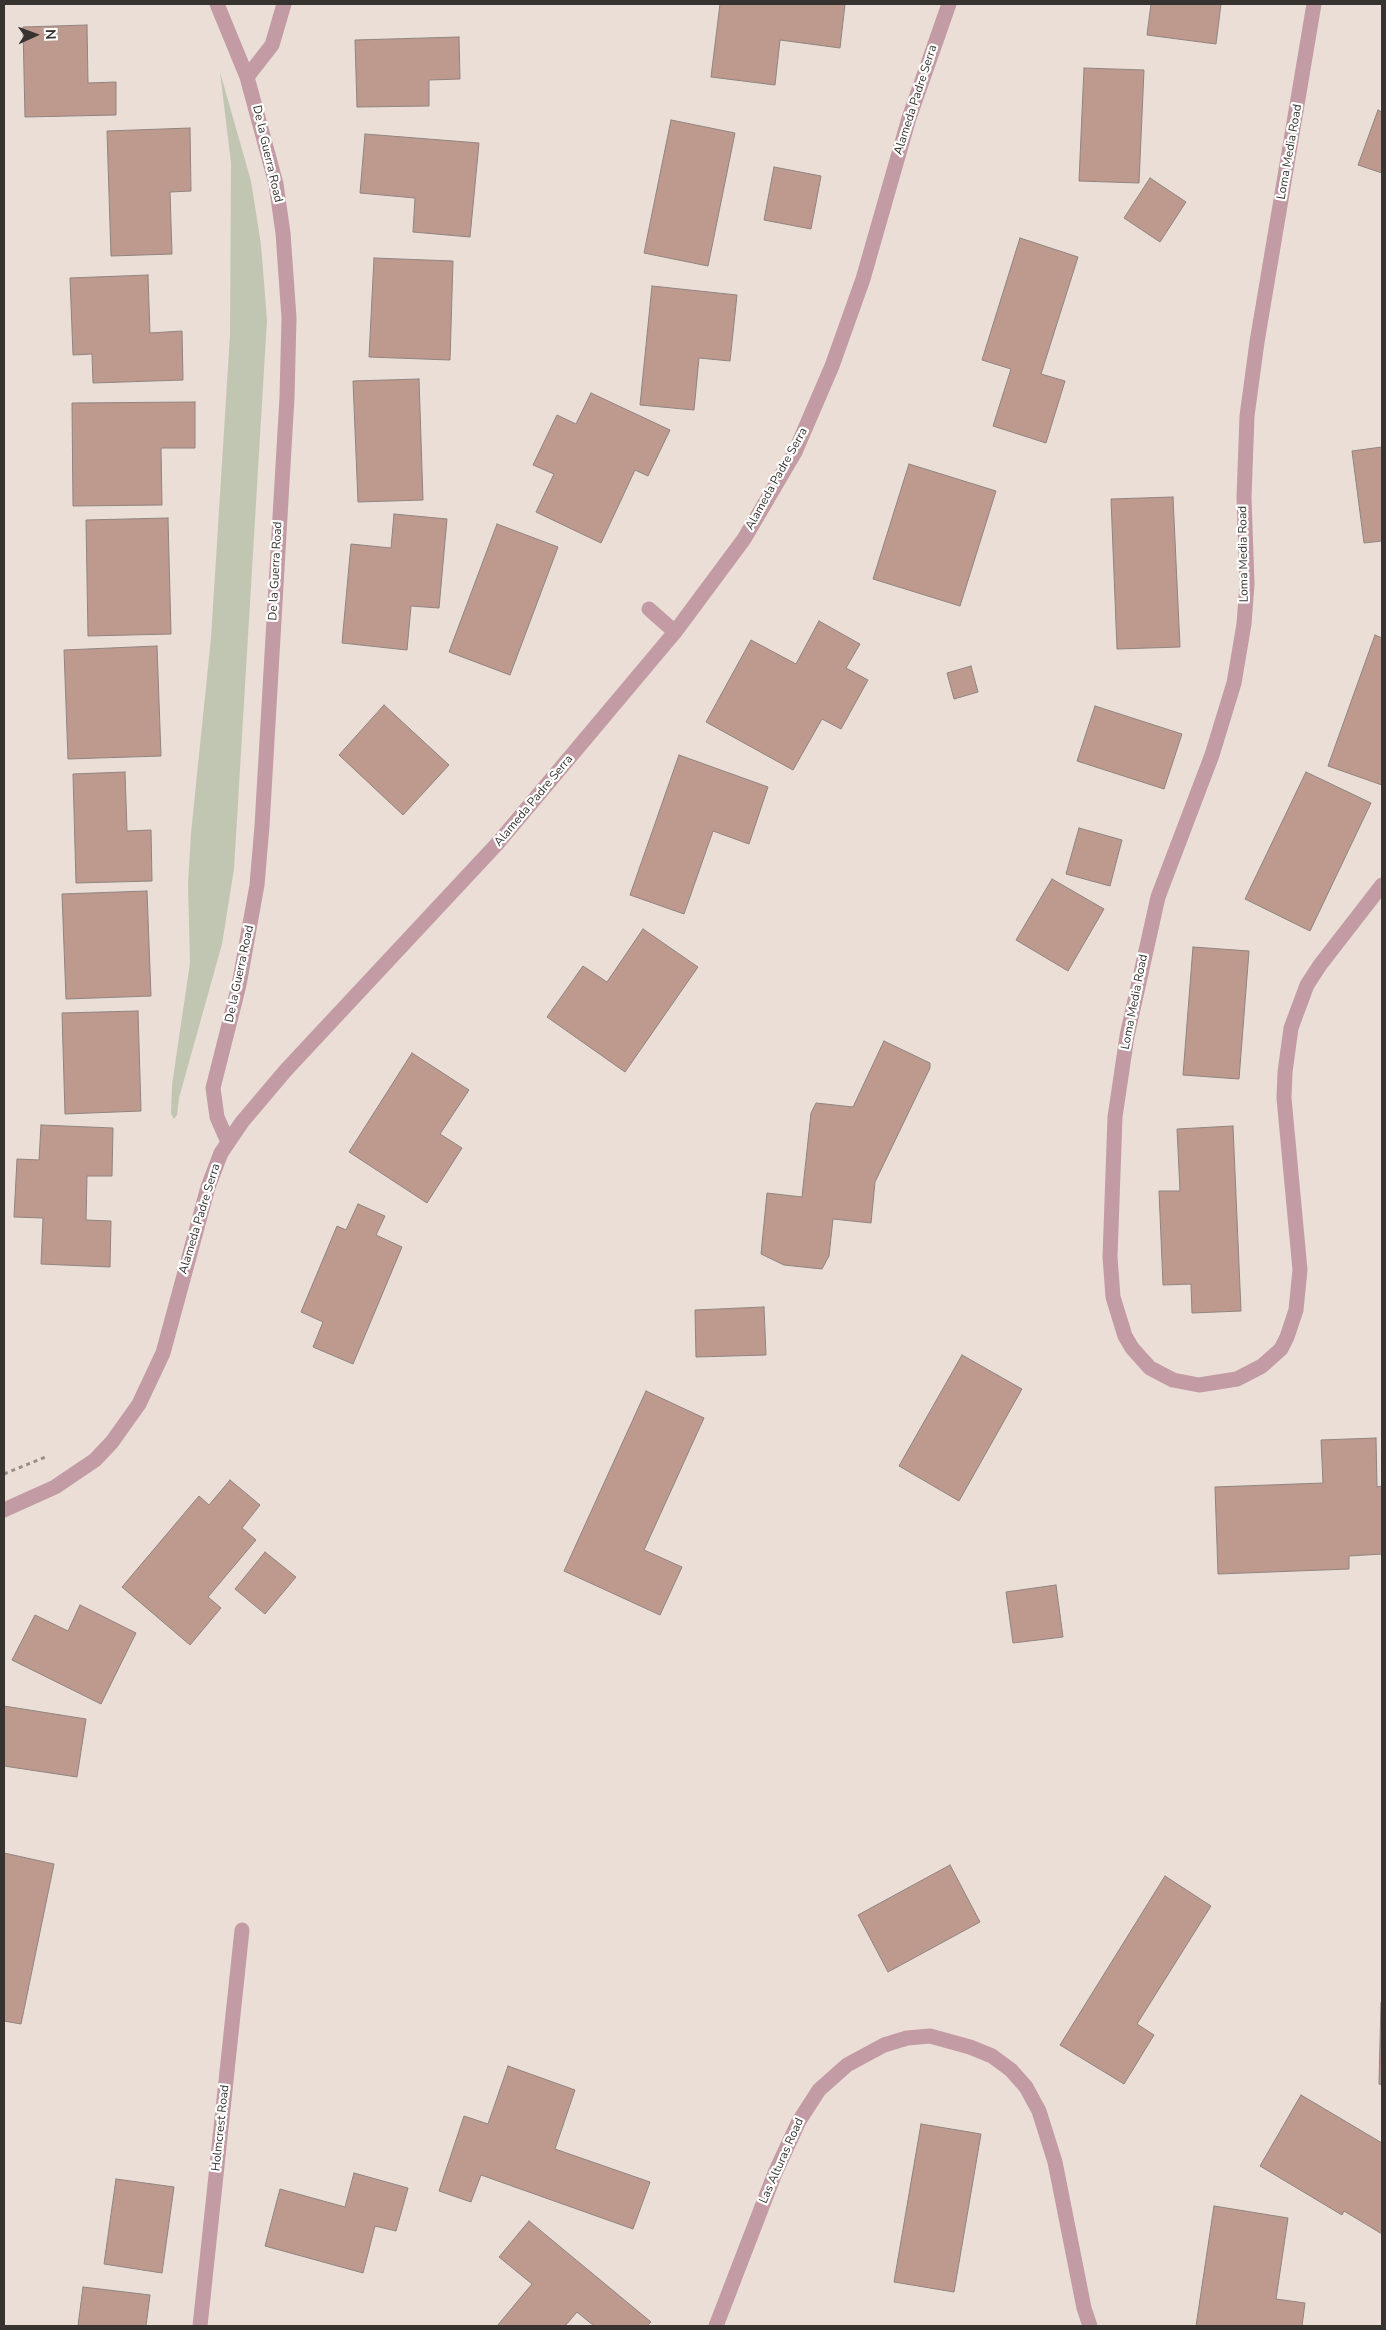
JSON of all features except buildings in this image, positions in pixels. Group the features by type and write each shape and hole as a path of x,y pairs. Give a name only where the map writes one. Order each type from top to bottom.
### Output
{"street":[{"name":"De la Guerra Road","path":"218,4 247,77 276,184 287,275 289,328 287,397 258,875 239,985 213,1088 217,1116 228,1142"},
{"path":"247,77 272,45 284,4"},
{"name":"Alameda Padre Serra","path":"4,1510 55,1487 95,1460 112,1442 139,1404 162,1353 204,1200 217,1164 228,1142 242,1122 286,1070 498,844 675,632 744,539 774,488 813,413 832,366 863,279 909,118 949,4"},
{"name":"Loma Media Road","path":"1314,4 1256,342 1248,416 1244,498 1247,584 1244,624 1234,683 1215,746 1158,897 1127,1036 1115,1117 1110,1257 1113,1297 1125,1336 1132,1348 1150,1368 1173,1380 1199,1385 1237,1379 1262,1366 1274,1356 1281,1349 1287,1337 1296,1310 1300,1270 1284,1098 1285,1072 1292,1028 1307,985 1320,964 1382,885"},
{"path":"649,609 675,632"},
{"name":"Holmcrest Road","path":"200,2326 242,1930"},
{"name":"Las Alturas Road","path":"716,2326 774,2172 799,2121 820,2090 847,2065 884,2044 907,2038 930,2036 970,2047 992,2056 1011,2070 1026,2087 1039,2111 1054,2162 1084,2308 1090,2326"}],"path":[{"path":"4,1474 51,1454"}],"green space":[{"path":"220,72 251,181 261,245 267,320 234,869 222,944 179,1098 177,1115 174,1119 171,1114 172,1085 190,963 188,884 191,833 211,638 230,335 231,163"}]}
